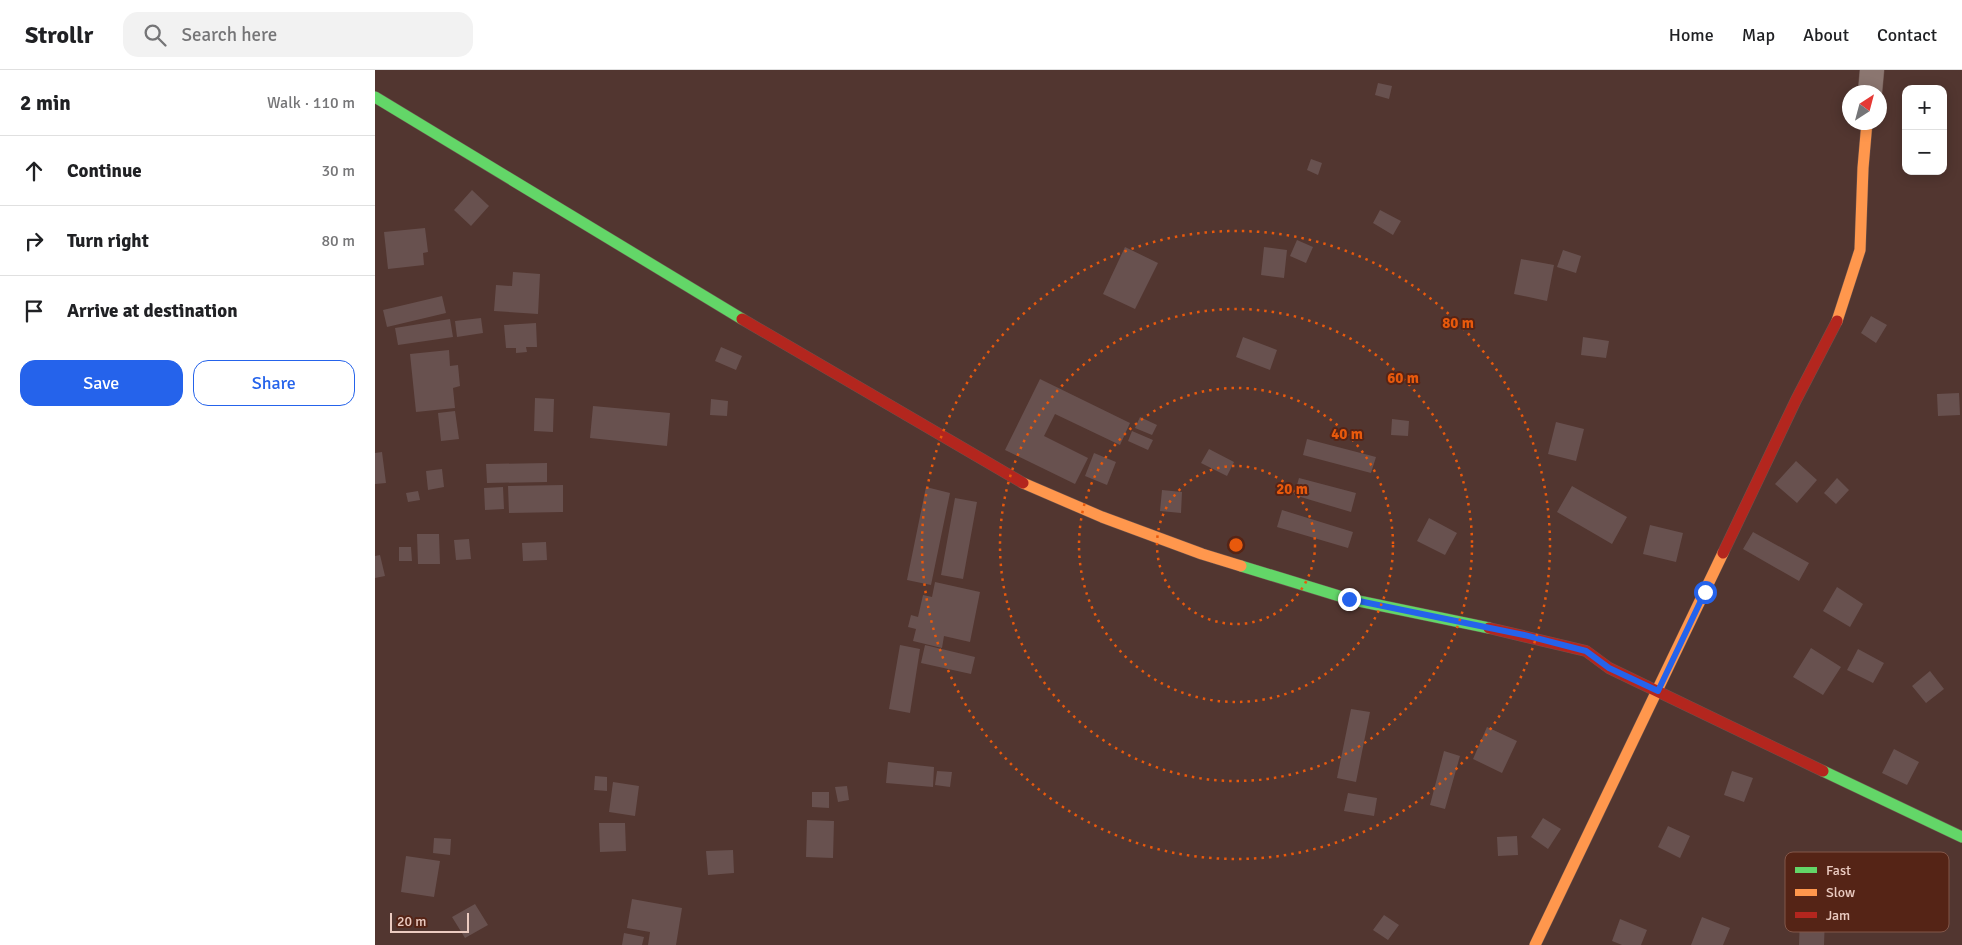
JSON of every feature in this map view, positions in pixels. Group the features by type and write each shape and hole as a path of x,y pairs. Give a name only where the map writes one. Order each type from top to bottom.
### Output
{"street":[{"path":"1871,85 1872,70"},
{"path":"375,96 780,342 1026,485 1202,554 1340,596 1524,635 1586,651 1609,668 1962,837"},
{"path":"1535,945 1796,400 1835,328 1860,250 1866,130"}],"building":[{"path":"1378,83 1392,86 1389,99 1375,95"},
{"path":"1311,159 1322,163 1318,175 1307,170"},
{"path":"472,190 489,206 471,226 454,210"},
{"path":"1380,210 1401,221 1393,235 1373,223"},
{"path":"425,228 428,252 423,253 424,265 388,269 384,232"},
{"path":"1297,240 1313,247 1306,263 1290,256"},
{"path":"1125,247 1158,263 1135,309 1103,294"},
{"path":"1264,247 1287,250 1284,278 1261,275"},
{"path":"1563,250 1581,256 1576,273 1557,267"},
{"path":"1521,259 1554,265 1547,301 1514,294"},
{"path":"513,272 540,274 538,314 494,311 496,285 512,286"},
{"path":"442,296 446,313 387,327 383,310"},
{"path":"1871,316 1887,325 1876,343 1861,333"},
{"path":"481,318 483,333 457,337 455,321"},
{"path":"450,319 453,337 398,345 395,328"},
{"path":"536,323 537,347 526,347 527,352 516,353 516,348 506,348 504,325"},
{"path":"1243,337 1277,350 1270,370 1236,357"},
{"path":"1583,337 1609,341 1606,358 1581,355"},
{"path":"721,347 742,356 736,370 715,361"},
{"path":"449,350 450,366 458,365 460,386 453,388 455,408 416,412 410,354"},
{"path":"1040,379 1130,423 1120,445 1055,414 1044,436 1088,458 1075,484 1005,450"},
{"path":"1959,393 1960,415 1938,416 1937,394"},
{"path":"535,398 554,399 553,432 534,431"},
{"path":"711,399 728,401 727,416 710,415"},
{"path":"593,406 670,413 667,446 590,438"},
{"path":"455,411 459,439 441,441 438,413"},
{"path":"1140,417 1157,425 1152,435 1135,428"},
{"path":"1392,419 1409,421 1408,436 1391,435"},
{"path":"1556,422 1584,429 1576,461 1548,454"},
{"path":"1132,431 1153,440 1148,450 1128,441"},
{"path":"1307,439 1376,457 1371,473 1303,455"},
{"path":"1209,449 1234,462 1227,476 1201,463"},
{"path":"382,452 386,483 375,484 375,453"},
{"path":"1094,453 1116,462 1107,485 1085,476"},
{"path":"1796,461 1817,480 1797,503 1775,484"},
{"path":"547,463 547,482 487,483 486,464"},
{"path":"442,469 444,487 428,490 426,471"},
{"path":"1299,478 1356,493 1351,512 1294,495"},
{"path":"1837,478 1849,490 1836,504 1824,493"},
{"path":"563,485 563,512 509,513 508,486"},
{"path":"1572,486 1627,517 1612,544 1557,512"},
{"path":"503,487 504,509 485,510 484,488"},
{"path":"926,487 950,493 931,585 907,580"},
{"path":"1162,490 1182,492 1181,513 1160,511"},
{"path":"418,491 420,500 408,502 406,493"},
{"path":"955,498 977,502 963,579 941,575"},
{"path":"1282,510 1353,532 1348,548 1277,527"},
{"path":"1429,518 1457,533 1445,555 1417,541"},
{"path":"1650,525 1683,533 1676,562 1643,554"},
{"path":"1753,532 1809,563 1799,581 1743,549"},
{"path":"417,534 439,534 440,564 418,564"},
{"path":"469,539 471,559 456,560 454,540"},
{"path":"546,542 547,560 523,561 522,543"},
{"path":"399,547 411,547 412,561 399,561"},
{"path":"380,555 385,576 375,578 375,556"},
{"path":"935,582 980,592 970,642 944,636 942,648 913,641 916,629 908,627 911,615 918,617 923,595 932,597"},
{"path":"1837,587 1863,604 1850,627 1823,611"},
{"path":"900,645 920,649 910,713 889,709"},
{"path":"925,645 975,657 971,674 921,663"},
{"path":"1811,648 1841,667 1823,695 1793,677"},
{"path":"1858,649 1884,663 1873,683 1847,670"},
{"path":"1930,671 1944,689 1926,703 1912,686"},
{"path":"1351,709 1370,712 1356,782 1337,778"},
{"path":"1487,727 1517,741 1502,773 1473,759"},
{"path":"1894,749 1919,762 1907,785 1882,773"},
{"path":"1444,751 1460,756 1445,809 1430,805"},
{"path":"888,762 934,767 933,787 886,783"},
{"path":"937,771 952,772 950,787 935,785"},
{"path":"1732,771 1753,778 1744,802 1724,795"},
{"path":"595,776 607,777 607,791 594,790"},
{"path":"613,782 639,786 635,816 609,812"},
{"path":"847,786 849,800 838,802 835,787"},
{"path":"812,792 829,792 829,808 812,807"},
{"path":"1348,793 1377,798 1374,816 1344,811"},
{"path":"1543,818 1561,829 1548,849 1531,837"},
{"path":"807,820 834,821 833,858 806,857"},
{"path":"599,823 625,823 626,851 600,852"},
{"path":"1668,826 1690,836 1680,858 1658,847"},
{"path":"1517,836 1518,855 1498,856 1497,837"},
{"path":"434,838 451,839 450,855 433,853"},
{"path":"733,850 734,873 708,875 706,851"},
{"path":"406,856 440,861 434,897 401,892"},
{"path":"632,899 682,908 676,945 648,945 650,932 627,928"},
{"path":"475,904 488,925 465,938 452,917"},
{"path":"1384,915 1399,925 1388,940 1373,930"},
{"path":"1702,917 1730,928 1723,945 1691,945"},
{"path":"1620,919 1647,930 1641,945 1622,945 1612,941"},
{"path":"1799,932 1824,932 1824,945 1799,945"},
{"path":"624,933 644,937 642,945 622,945"}],"traffic: fast":[{"path":"375,97 742,319"},
{"path":"1241,566 1349,599 1489,628"},
{"path":"1823,771 1962,837"}],"traffic: slow":[{"path":"1837,321 1860,250 1866,130"},
{"path":"1023,483 1102,517 1202,554 1241,566"},
{"path":"1535,945 1723,553"}],"traffic: jam":[{"path":"742,319 1023,483"},
{"path":"1723,553 1796,400 1837,321"},
{"path":"1489,628 1586,651 1609,668 1823,771"}],"route":[{"path":"1349,599 1524,635 1586,651 1609,668 1658,691 1705,592"}]}
